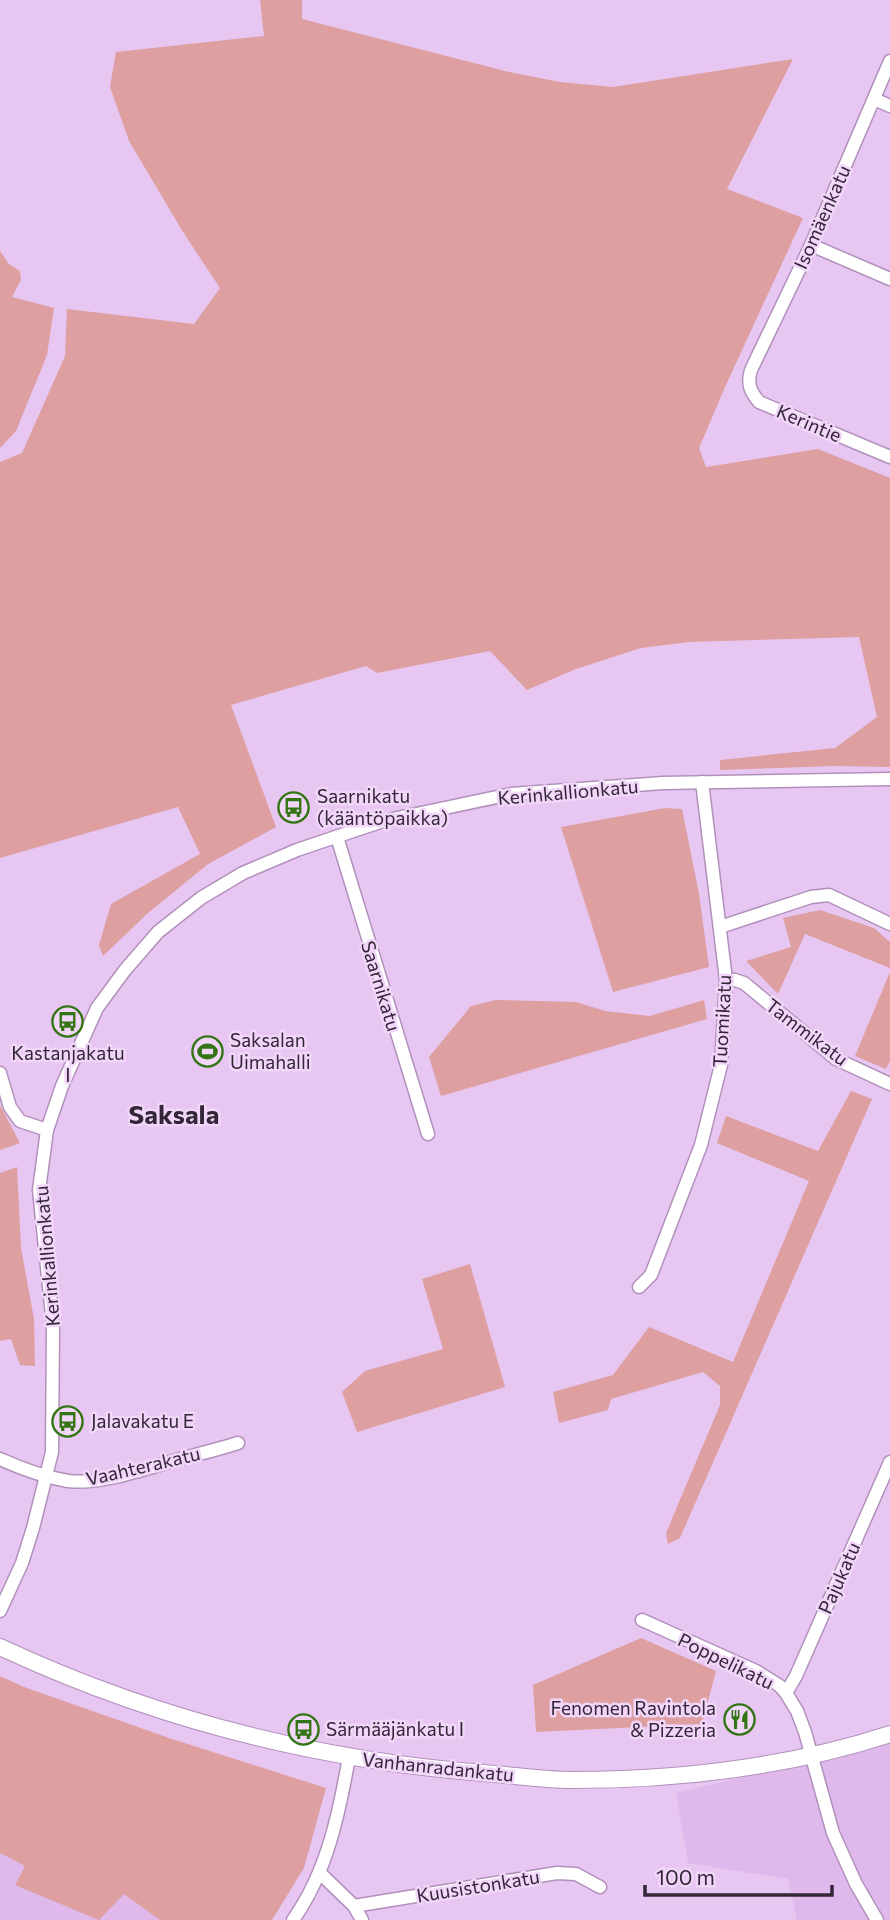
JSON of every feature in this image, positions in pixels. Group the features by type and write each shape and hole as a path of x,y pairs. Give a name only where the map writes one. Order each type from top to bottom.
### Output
{"street":[{"name":"Isomäenkatu","path":"751,370 811,245 890,61"},
{"path":"874,99 890,106"},
{"path":"811,245 890,279"},
{"name":"Kerintie","path":"751,370 748,381 759,402 890,457"},
{"name":"Kerinkallionkatu","path":"0,1611 22,1563 52,1452 53,1325 39,1190 47,1130 70,1065 97,1008 158,932 201,898 243,873 297,850 383,821 512,794 702,782 890,779"},
{"name":"Tuomikatu","path":"639,1287 651,1275 701,1145 721,1065 726,980 702,782"},
{"name":"Saarnikatu","path":"337,837 428,1134"},
{"path":"720,927 811,897 829,895 890,924"},
{"name":"Tammikatu","path":"726,980 744,983 836,1059 890,1084"},
{"path":"0,1073 10,1107 20,1121 47,1130"},
{"name":"Vaahterakatu","path":"0,1459 28,1471 83,1481 119,1475 238,1443"},
{"name":"Pajukatu","path":"786,1693 890,1462"},
{"name":"Poppelikatu","path":"642,1620 756,1671 786,1693 805,1732 832,1833 856,1884 877,1920"},
{"name":"Vanhanradankatu","path":"0,1647 86,1684 167,1713 246,1735 349,1757 445,1770 571,1780 669,1776 737,1769 852,1746 890,1734"},
{"path":"293,1920 320,1873 333,1831 349,1757"},
{"path":"320,1873 354,1906 362,1920"},
{"name":"Kuusistonkatu","path":"354,1906 557,1873 576,1874 600,1887"}],"shaded area":[{"path":"260,0 302,0 302,19 509,72 560,82 613,87 793,59 727,189 803,218 699,448 706,467 818,449 890,478 890,767 720,770 720,760 835,748 877,717 859,637 689,642 641,648 576,669 527,690 490,651 377,673 366,666 231,705 276,827 208,864 148,913 103,956 99,945 111,904 200,854 178,807 0,858 0,462 22,453 65,356 67,309 194,324 220,288 129,141 110,87 116,52 264,36"},
{"path":"0,251 9,264 20,271 21,280 12,297 54,308 47,355 16,431 0,448"},
{"path":"665,808 682,809 699,894 709,967 613,992 561,827"},
{"path":"820,910 874,928 890,942 890,968 805,934 778,994 746,961 791,947 783,918"},
{"path":"890,972 890,1061 886,1069 855,1056"},
{"path":"496,1000 576,1002 605,1011 650,1016 704,1000 707,1019 441,1096 429,1057 471,1006"},
{"path":"851,1091 872,1099 680,1538 668,1544 666,1533 720,1405 720,1386 703,1372 611,1399 608,1410 559,1423 553,1392 613,1375 649,1327 733,1362 809,1181 717,1143 726,1116 818,1151"},
{"path":"0,1105 20,1143 0,1150"},
{"path":"17,1167 21,1248 34,1319 35,1366 20,1365 11,1339 0,1341 0,1173"},
{"path":"470,1264 505,1387 357,1432 342,1392 365,1371 443,1349 422,1279"},
{"path":"641,1638 716,1671 702,1724 536,1732 533,1685"},
{"path":"0,1676 172,1739 326,1788 304,1868 272,1920 160,1920 124,1894 99,1920 15,1885 25,1866 0,1853"},
{"path":"890,1742 890,1920 797,1920 788,1879 688,1863 676,1793"},
{"path":"0,1853 25,1866 15,1885 124,1894 160,1920 0,1920"}],"place":[{"name":"Saarnikatu (kääntöpaikka)","path":"294,807"},
{"name":"Kastanjakatu I","path":"68,1022"},
{"name":"Saksalan Uimahalli","path":"207,1051"},
{"name":"Jalavakatu E","path":"68,1421"},
{"name":"Fenomen Ravintola & Pizzeria","path":"739,1719"},
{"name":"Särmääjänkatu I","path":"303,1729"}],"district":[{"name":"Saksala","path":"174,1115"}]}
